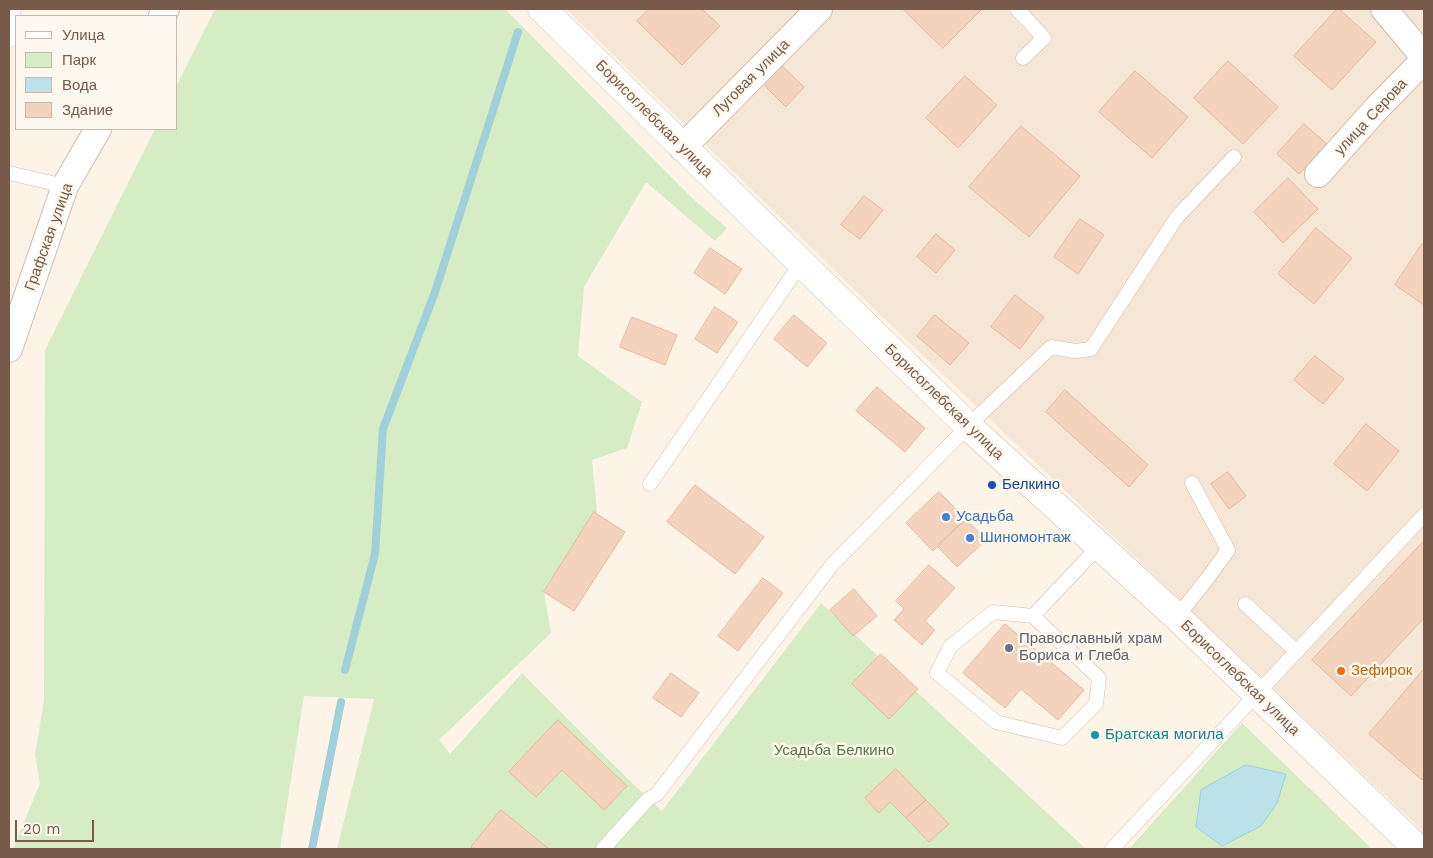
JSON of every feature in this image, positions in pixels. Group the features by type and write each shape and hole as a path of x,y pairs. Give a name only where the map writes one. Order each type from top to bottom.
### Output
{"street":[{"name":"Борисоглебская улица","path":"542,9 968,426 1177,617 1418,849"},
{"name":"Луговая улица","path":"682,148 819,9"},
{"path":"1384,9 1424,59"},
{"name":"улица Серова","path":"1318,174 1424,59"},
{"name":"Графская улица","path":"11,336 65,186 97,130"}],"lane":[{"path":"9,41 14,9"},
{"path":"1017,9 1044,38 1023,58"},
{"path":"603,849 648,799 657,794 831,566 968,426 1051,348 1075,351 1091,349 1177,217 1234,157"},
{"path":"9,173 65,186"},
{"path":"650,484 801,263"},
{"path":"1177,617 1228,550 1192,483"},
{"path":"1112,849 1424,515"},
{"path":"1033,616 1098,546"},
{"path":"1245,604 1296,651"},
{"path":"993,612 1033,616 1099,678 1096,704 1062,738 996,722 937,673 950,647 993,612"}],"shaded area":[{"path":"566,9 1424,9 1424,832 895,329"}],"green space":[{"name":"Усадьба Белкино","path":"215,9 505,9 693,199 727,228 715,241 646,182 584,287 578,356 642,402 627,448 592,460 597,513 544,592 551,633 439,740 450,754 522,673 662,811 821,603 1086,849 337,849 374,699 304,696 280,849 13,849 40,783 35,755 44,701 45,350 155,130 178,130 178,83"},
{"path":"1242,723 1370,847 1367,849 1129,849"}],"water":[{"path":"1246,765 1286,774 1277,803 1261,826 1222,846 1196,827 1201,790"}],"building":[{"path":"649,9 702,9 720,26 682,65 637,21"},
{"path":"903,9 979,9 981,10 943,48"},
{"path":"1337,9 1376,42 1332,90 1294,56"},
{"path":"1228,61 1278,107 1243,144 1194,98"},
{"path":"781,65 804,87 786,107 763,84"},
{"path":"1135,71 1188,117 1152,158 1099,112"},
{"path":"965,76 997,105 958,148 926,118"},
{"path":"1304,124 1327,144 1299,174 1277,154"},
{"path":"1021,126 1080,176 1029,237 969,187"},
{"path":"1288,178 1318,209 1283,243 1254,212"},
{"path":"864,196 883,210 860,239 841,225"},
{"path":"1080,219 1104,235 1078,274 1054,257"},
{"path":"1316,228 1352,258 1314,304 1278,274"},
{"path":"936,234 955,250 936,273 917,257"},
{"path":"1422,244 1424,245 1424,305 1395,285"},
{"path":"710,248 742,269 725,294 694,273"},
{"path":"1015,295 1044,317 1020,349 991,327"},
{"path":"715,307 738,322 717,353 695,339"},
{"path":"794,315 827,343 807,367 774,339"},
{"path":"935,315 969,343 950,365 917,336"},
{"path":"632,317 677,335 665,365 620,347"},
{"path":"1315,356 1344,379 1323,404 1294,380"},
{"path":"877,387 925,428 905,452 856,411"},
{"path":"1065,390 1148,465 1129,487 1046,412"},
{"path":"1366,424 1399,451 1367,491 1334,464"},
{"path":"1228,472 1246,496 1229,509 1211,484"},
{"path":"695,485 764,537 735,574 667,522"},
{"path":"939,492 966,519 933,551 906,523"},
{"path":"594,512 625,532 574,611 544,592"},
{"path":"966,519 986,540 957,567 937,546"},
{"path":"1424,541 1424,618 1351,696 1312,660"},
{"path":"929,565 955,588 925,621 935,630 922,645 894,620 904,609 896,601"},
{"path":"763,578 783,593 738,651 718,636"},
{"path":"854,589 877,616 853,636 830,610"},
{"name":"Православный храм Бориса и Глеба","path":"1005,624 1084,690 1058,720 1021,689 1005,708 963,673"},
{"path":"881,654 918,689 889,719 852,684"},
{"path":"1424,669 1424,777 1422,780 1369,734"},
{"path":"671,673 699,693 681,717 653,698"},
{"path":"558,720 627,786 604,810 562,770 536,797 509,772"},
{"path":"896,769 926,800 906,818 890,802 879,813 865,798"},
{"path":"926,800 949,824 929,842 906,818"},
{"path":"501,810 549,849 474,849 471,847"}],"waterway":[{"path":"345,670 375,554 383,429 435,292 518,32"},
{"path":"312,849 341,702"}],"place":[{"name":"Белкино","path":"992,485"},
{"name":"Усадьба","path":"946,517"},
{"name":"Шиномонтаж","path":"970,538"},
{"name":"Православный храм Бориса и Глеба","path":"1009,648"},
{"name":"Зефирок","path":"1341,671"},
{"name":"Братская могила","path":"1095,735"}]}
